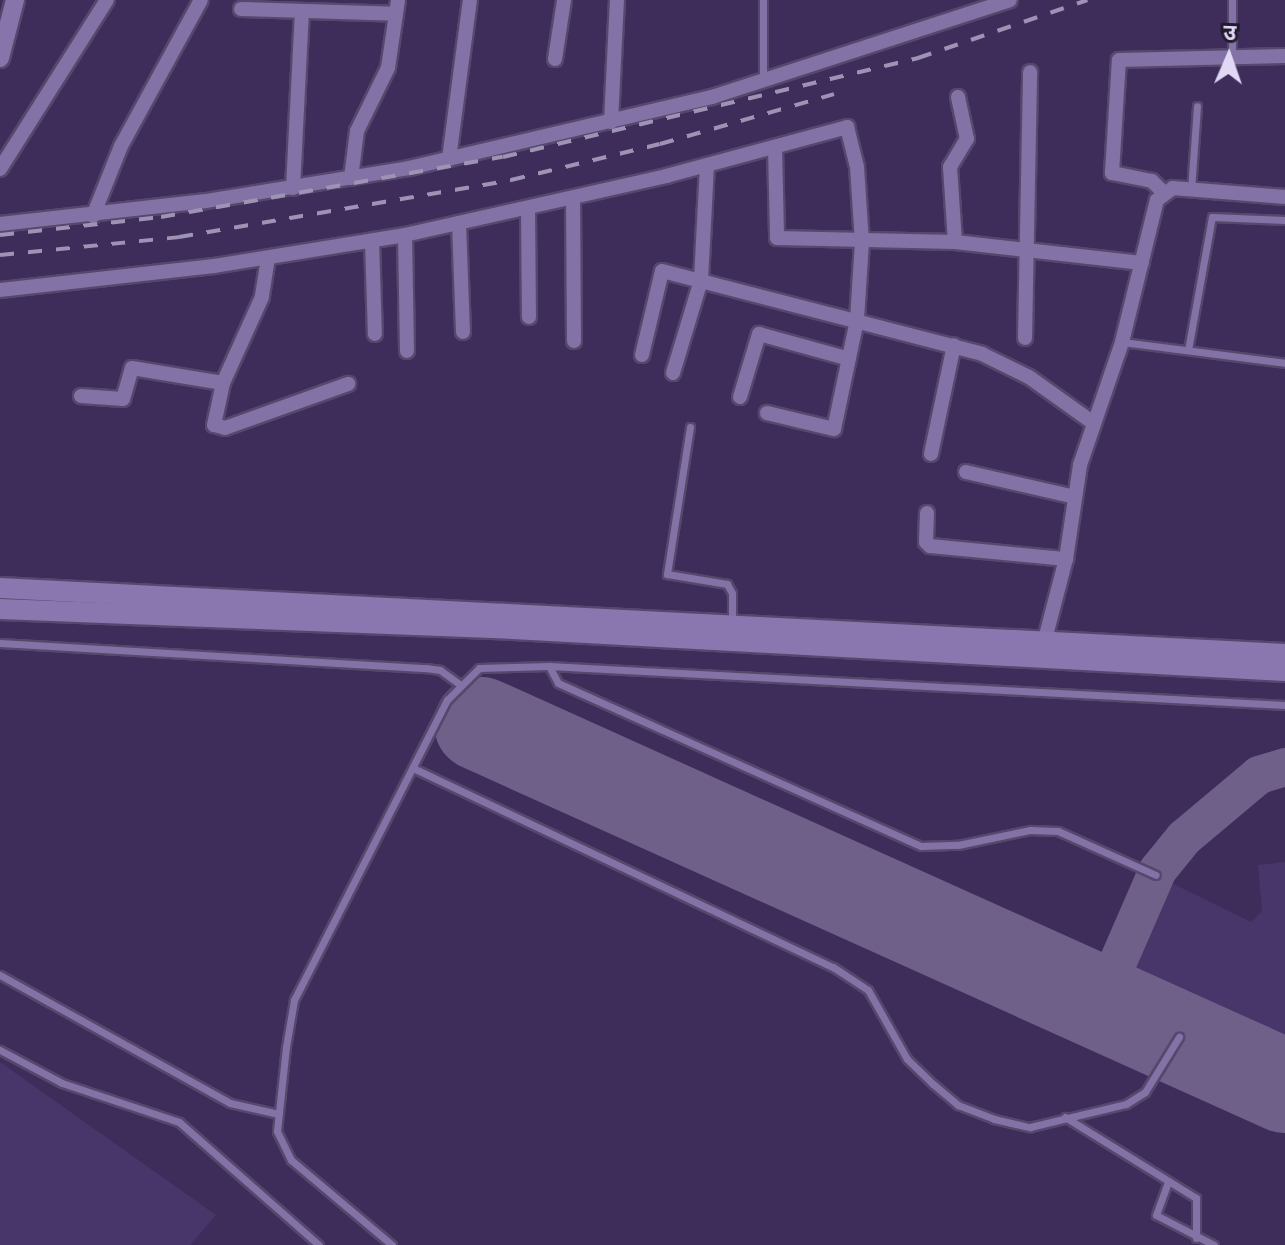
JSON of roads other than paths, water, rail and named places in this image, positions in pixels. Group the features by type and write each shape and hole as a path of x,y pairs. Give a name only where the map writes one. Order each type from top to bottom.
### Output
{"main road":[{"path":"0,588 732,624 1285,671"},
{"path":"0,609 1042,649 1285,654"}],"street":[{"path":"0,58 15,0"},
{"path":"0,169 107,0"},
{"path":"93,216 121,146 201,0"},
{"path":"449,159 470,0"},
{"path":"555,59 564,0"},
{"path":"611,122 617,0"},
{"path":"0,224 93,216 293,188 449,159 611,122 763,82 1010,0"},
{"path":"241,9 302,11 397,7 384,82 357,131 351,178"},
{"path":"293,188 302,11"},
{"path":"1285,56 1122,58 1117,63 1112,173 1152,181 1163,192 1191,190 1285,197"},
{"path":"1025,338 1030,248 1030,72"},
{"path":"955,242 950,167 967,139 958,97"},
{"path":"0,290 268,258 405,235 573,198 849,128 862,242 857,320 831,431 767,413"},
{"path":"775,147 775,236 862,242 955,242 1030,248 1142,263"},
{"path":"673,373 701,280 707,165"},
{"path":"1042,649 1066,559 1075,497 1092,422 1122,342 1163,192"},
{"path":"573,198 574,341"},
{"path":"528,208 529,317"},
{"path":"459,223 463,332"},
{"path":"405,235 407,351"},
{"path":"372,241 375,334"},
{"path":"268,258 262,297 223,383 212,416 220,429 348,384"},
{"path":"642,355 657,274 701,280 954,345 1029,377 1092,422"},
{"path":"740,397 759,334 849,359"},
{"path":"931,454 954,345"},
{"path":"81,396 123,399 132,368 223,383"},
{"path":"966,472 1075,497"},
{"path":"927,513 926,542 930,546 1066,559"}],"lane":[{"path":"763,0 763,82"},
{"path":"1232,0 1232,56"},
{"path":"1191,190 1197,106"},
{"path":"1188,350 1212,217 1285,220"},
{"path":"1122,342 1285,363"},
{"path":"690,427 667,574 727,584 732,593 732,624"},
{"path":"0,643 426,668 459,684"},
{"path":"392,1245 291,1160 277,1131 294,1000 459,684 492,664 1285,705"},
{"path":"549,666 558,683 921,846 958,845 1030,830 1058,831 1156,875"},
{"path":"413,768 833,967 868,990 907,1059 958,1105 1030,1127 1126,1104 1145,1092 1179,1037"},
{"path":"0,975 230,1103 279,1114"},
{"path":"0,1050 62,1083 179,1122 319,1245"},
{"path":"1065,1117 1196,1198 1196,1238"},
{"path":"1168,1182 1156,1215 1214,1245"}],"railway":[{"path":"0,235 161,217 503,157 918,58 1087,0"},
{"path":"0,255 179,237 511,180 660,144 834,94"}]}
